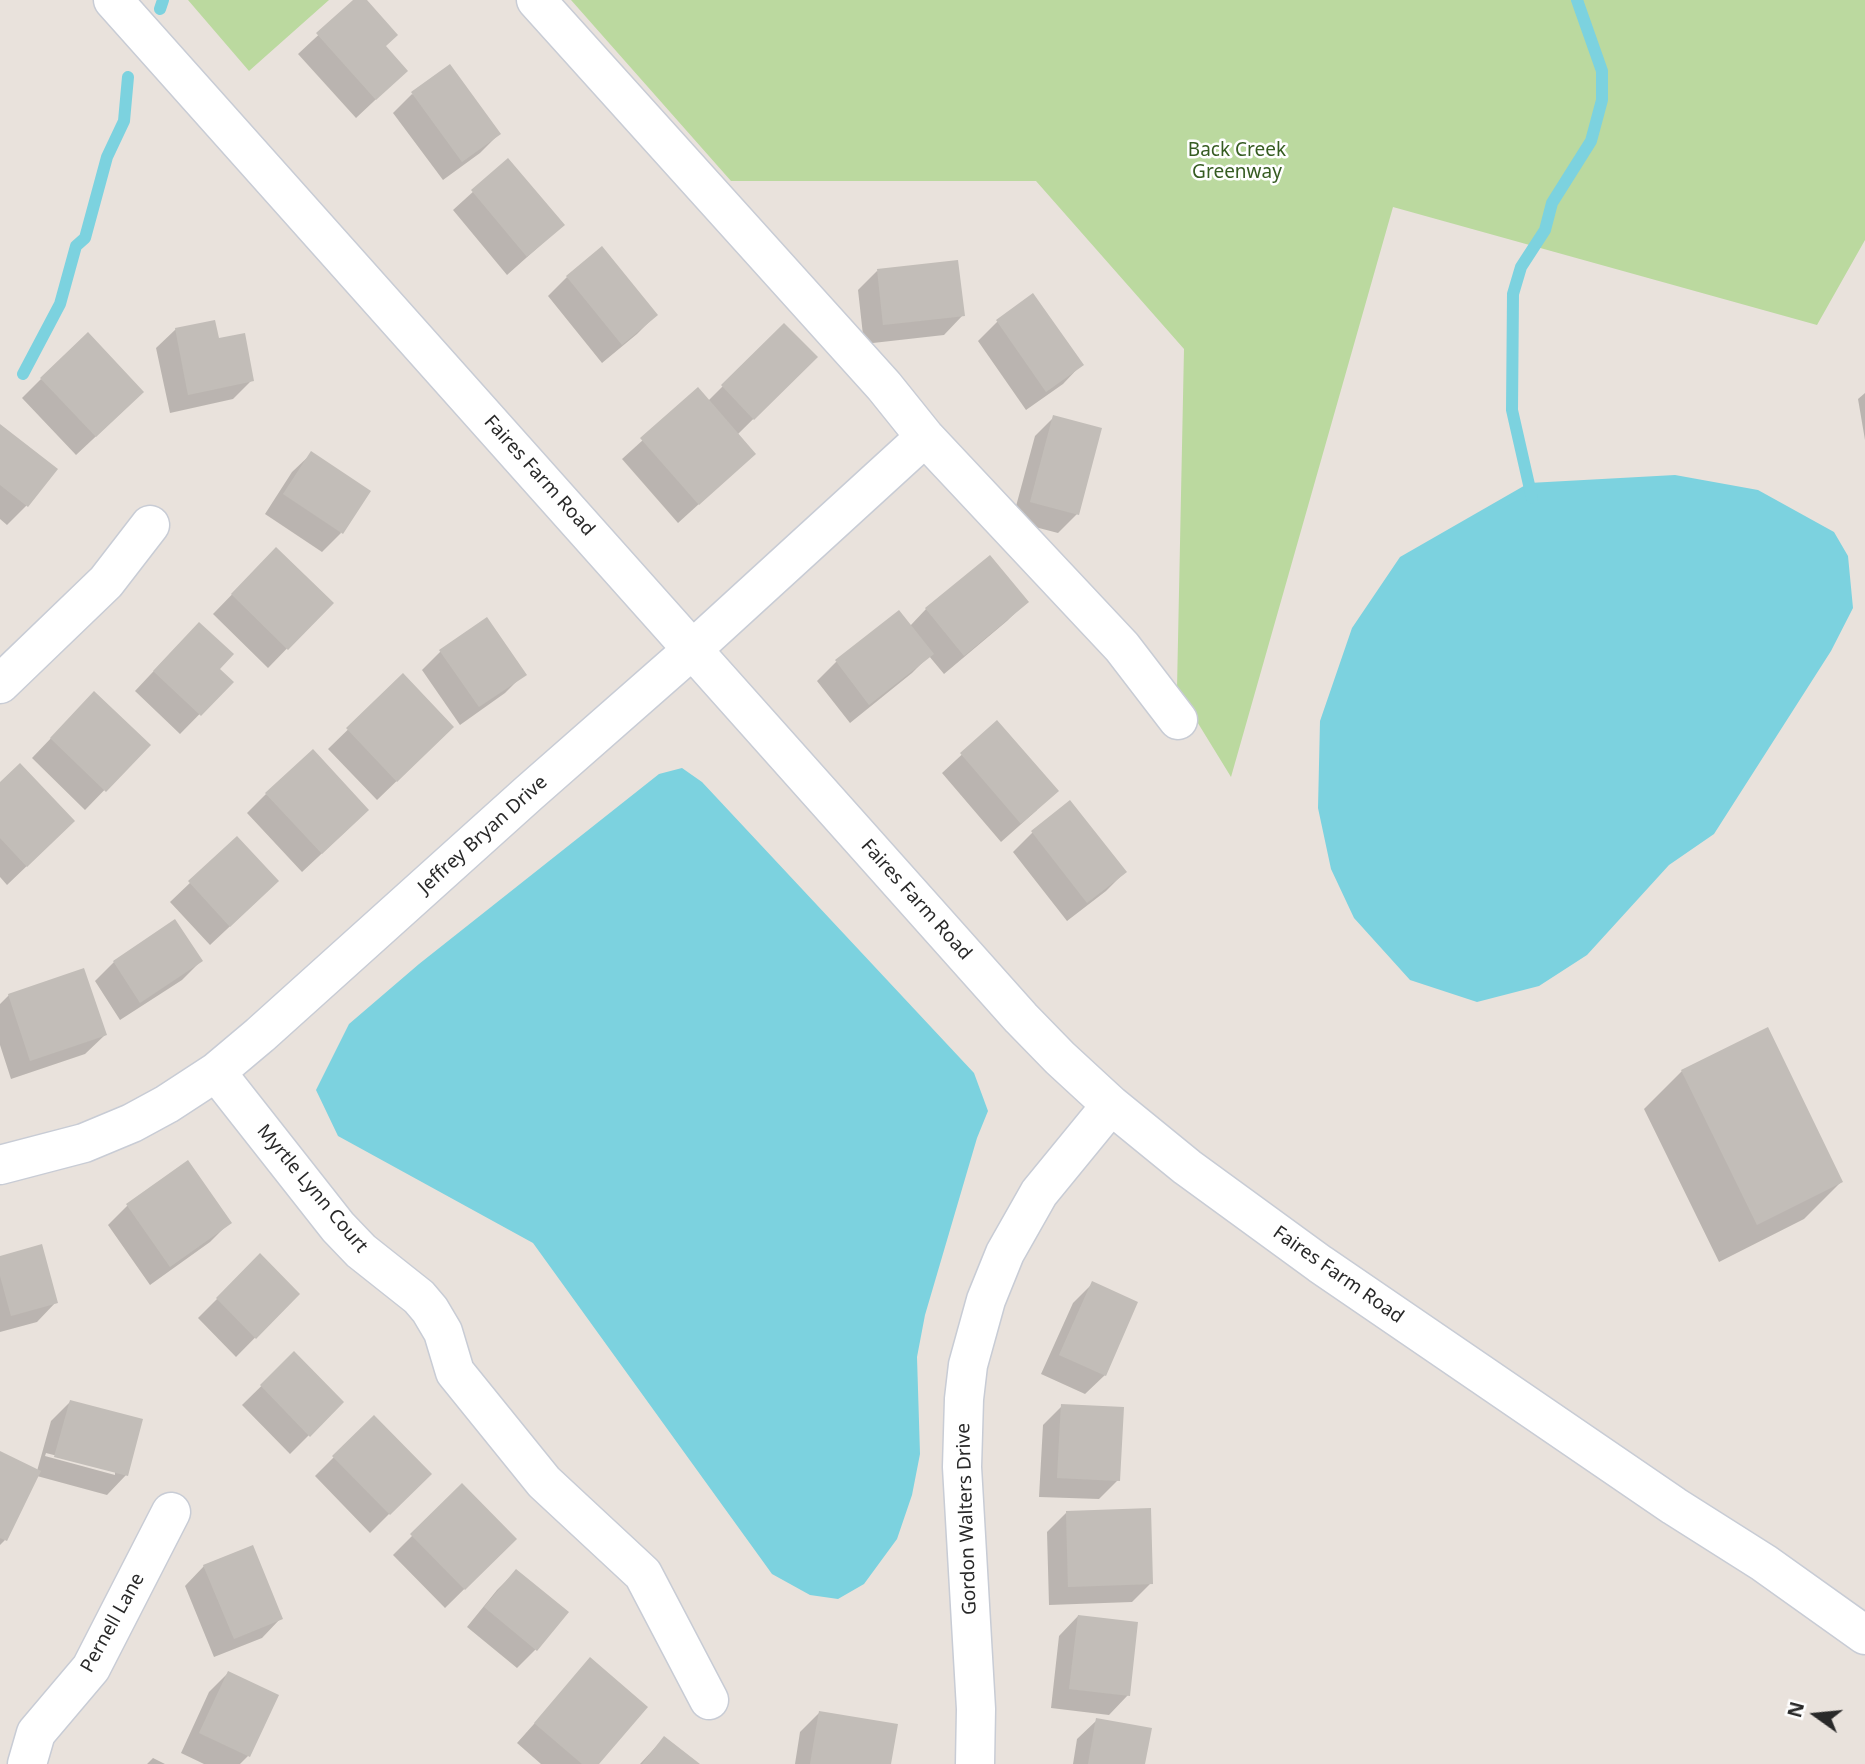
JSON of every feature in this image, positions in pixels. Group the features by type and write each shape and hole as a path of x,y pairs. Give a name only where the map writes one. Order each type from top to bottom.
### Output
{"street":[{"name":"Faires Farm Road","path":"113,0 1021,1018 1060,1058 1111,1105 1187,1167 1320,1264 1674,1506 1764,1563 1865,1635"},
{"path":"536,0 884,386 925,437 1122,647 1178,720"},
{"name":"Jeffrey Bryan Drive","path":"0,1166 84,1143 120,1128 167,1104 216,1072 693,649 925,437"},
{"path":"0,684 106,582 150,525"},
{"name":"Myrtle Lynn Court","path":"216,1072 338,1227 361,1251 419,1297 430,1310 443,1332 455,1372 544,1482 643,1574 709,1700"},
{"name":"Gordon Walters Drive","path":"975,1764 976,1709 962,1467 968,1365 986,1300 1005,1253 1039,1193 1111,1105"},
{"name":"Pernell Lane","path":"32,1749 91,1668 172,1512"}],"green space":[{"path":"188,0 329,0 249,71"},
{"name":"Back Creek Greenway","path":"571,0 1865,0 1865,240 1817,325 1393,207 1231,777 1177,689 1184,349 1036,181 731,181"}],"water":[{"path":"1675,475 1758,490 1834,532 1848,556 1853,608 1831,651 1714,834 1669,865 1587,955 1539,986 1477,1002 1410,980 1354,918 1331,869 1318,808 1320,721 1352,628 1400,557 1529,483"},
{"path":"682,768 702,782 974,1073 988,1111 977,1138 925,1315 917,1357 920,1454 912,1495 897,1539 864,1584 838,1599 810,1595 772,1574 533,1243 338,1136 316,1090 349,1024 419,964 659,774"}],"building":[{"path":"353,0 367,0 398,35 386,46 408,71 376,100 316,33"},
{"path":"450,64 501,134 462,162 411,92"},
{"path":"508,158 565,225 527,257 471,190"},
{"path":"602,246 658,315 622,345 566,276"},
{"path":"958,260 965,316 883,325 877,269"},
{"path":"1033,293 1084,365 1046,392 996,320"},
{"path":"215,320 219,338 245,333 254,381 188,395 175,328"},
{"path":"784,323 818,357 754,420 721,385"},
{"path":"88,332 144,392 96,437 40,378"},
{"path":"698,387 756,454 699,505 640,438"},
{"path":"1053,415 1102,428 1079,515 1030,502"},
{"path":"0,424 58,469 28,507 0,485"},
{"path":"311,451 371,491 343,534 283,494"},
{"path":"276,547 334,603 288,650 231,594"},
{"path":"990,555 1029,602 964,656 925,608"},
{"path":"899,610 934,654 869,705 835,660"},
{"path":"487,617 527,675 479,707 439,650"},
{"path":"199,622 234,654 220,669 234,682 201,716 153,671"},
{"path":"403,673 454,727 397,782 346,728"},
{"path":"94,691 151,745 106,792 50,738"},
{"path":"997,720 1059,791 1021,824 960,753"},
{"path":"313,749 369,810 322,854 265,793"},
{"path":"20,763 75,821 27,867 0,838 0,782"},
{"path":"1070,800 1127,872 1087,903 1031,831"},
{"path":"237,836 279,881 230,927 188,881"},
{"path":"175,919 203,961 140,1003 113,961"},
{"path":"84,968 107,1035 30,1061 8,994"},
{"path":"1768,1027 1843,1182 1757,1225 1681,1070"},
{"path":"188,1160 232,1223 170,1267 126,1204"},
{"path":"42,1244 58,1303 11,1316 0,1276 0,1256"},
{"path":"260,1253 300,1294 256,1339 216,1298"},
{"path":"1092,1281 1138,1302 1106,1376 1059,1355"},
{"path":"294,1351 344,1402 310,1437 260,1385"},
{"path":"70,1400 143,1419 128,1476 54,1457"},
{"path":"1061,1404 1124,1407 1120,1481 1057,1478"},
{"path":"374,1415 432,1474 390,1515 332,1456"},
{"path":"0,1451 41,1471 7,1541 0,1538"},
{"path":"462,1483 517,1539 465,1590 410,1534"},
{"path":"1151,1508 1153,1584 1068,1587 1066,1511"},
{"path":"253,1545 283,1619 234,1639 203,1565"},
{"path":"516,1569 569,1612 537,1651 484,1607"},
{"path":"1078,1615 1138,1622 1130,1696 1069,1689"},
{"path":"590,1657 648,1707 599,1764 582,1764 534,1723"},
{"path":"228,1671 279,1695 250,1757 199,1733"},
{"path":"819,1711 898,1724 891,1764 810,1764"},
{"path":"1096,1718 1152,1728 1145,1764 1088,1764"},
{"path":"664,1736 700,1764 642,1764"}],"waterway":[{"path":"160,9 163,0"},
{"path":"1532,498 1512,410 1513,294 1521,267 1545,230 1552,203 1591,141 1602,100 1602,71 1577,0"},
{"path":"23,374 60,304 76,246 85,238 107,157 124,121 128,77"}]}
